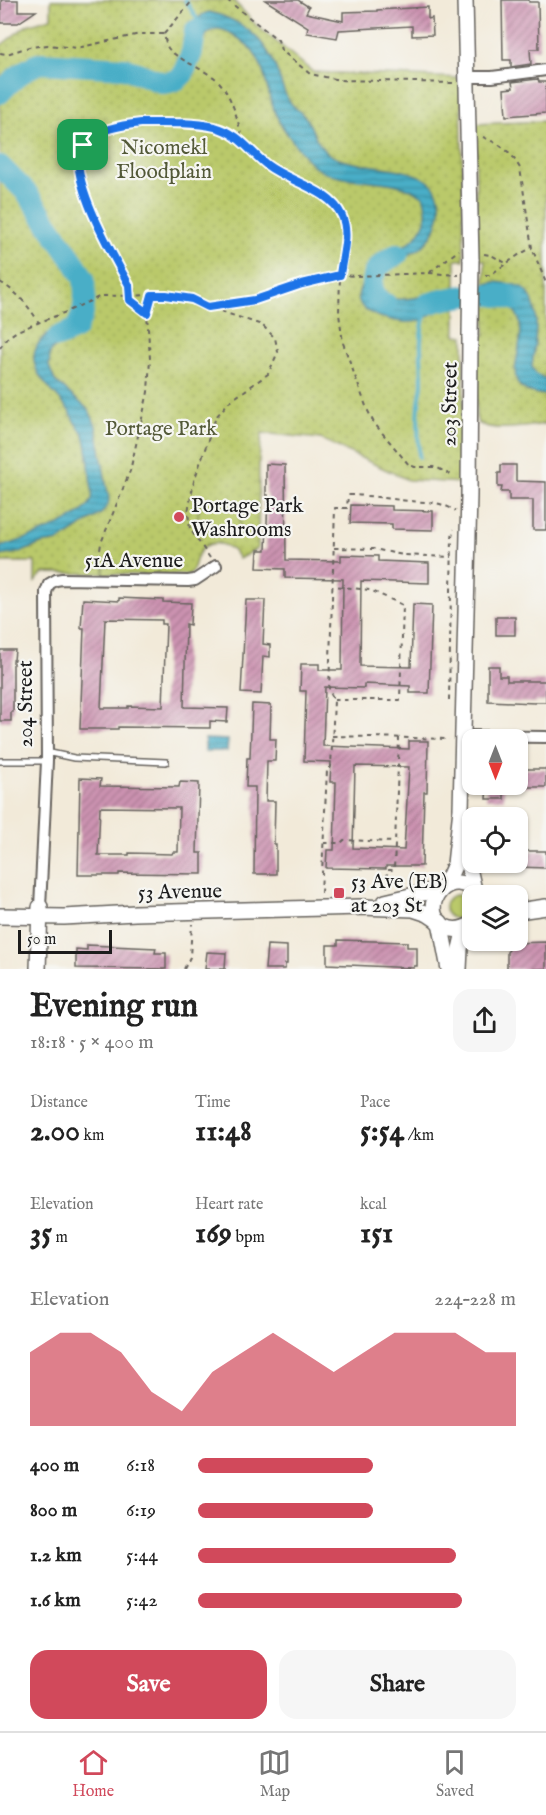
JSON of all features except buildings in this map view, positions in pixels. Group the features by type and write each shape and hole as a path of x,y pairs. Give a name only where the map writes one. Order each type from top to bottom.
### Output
{"main road":[{"name":"203 Street","path":"465,0 463,80 470,255 469,480 458,738 461,809 468,864 474,885"},
{"name":"203 Street","path":"439,921 433,905 455,864 461,809"},
{"path":"443,888 460,883 463,885"},
{"name":"53 Avenue","path":"362,907 443,888"},
{"path":"528,903 546,905"},
{"path":"528,909 546,905"},
{"name":"53 Avenue","path":"0,916 62,906 135,913"},
{"name":"53 Avenue","path":"0,907 40,911 64,917 362,907 413,909 428,914 450,929 462,928"},
{"name":"204 Street","path":"38,969 40,911"},
{"path":"439,921 449,969"},
{"path":"459,969 462,945"}],"street":[{"path":"463,80 546,70"},
{"name":"51A Avenue","path":"49,584 62,579 188,581 216,566"},
{"name":"204 Street","path":"40,911 46,757 46,592 49,584"},
{"path":"458,738 546,737"}],"lane":[{"path":"0,761 46,757 166,762"}],"path":[{"path":"227,0 278,40 281,50 310,74 340,80 463,80"},
{"path":"164,34 192,1"},
{"path":"0,53 7,54 29,46 48,45 76,48 140,34 164,34"},
{"path":"164,34 168,47 173,53 199,67 218,81 232,104 242,140"},
{"path":"147,313 130,300 129,285 98,225 81,180 78,158 83,145 111,128 141,123 215,127 234,134 268,166 327,197 343,218 345,235 340,275 339,314 343,344 374,423 409,465 436,467 457,479 469,480"},
{"path":"478,136 505,149 520,168 532,248 546,283"},
{"path":"480,275 490,275 532,248"},
{"path":"429,273 455,251 470,255 491,255 506,263"},
{"path":"208,307 255,300 302,284 340,275 429,273 459,275"},
{"path":"0,282 32,310 39,323"},
{"path":"99,558 100,543 130,471 148,392 150,359 147,313 152,295"},
{"path":"0,348 11,334 101,296 166,295 192,299 208,307 262,325 275,338 278,352 268,374 229,402 216,417 194,481 188,512 190,529 216,566"},
{"path":"321,893 327,770 331,766 334,699 329,690 335,507 347,508 348,495 371,495 413,501 434,501 460,512"},
{"path":"334,548 374,549 403,555 452,557"},
{"path":"333,586 370,590 403,605 400,700 334,699"},
{"path":"332,736 458,738"},
{"path":"387,892 387,870 394,870 399,738"},
{"path":"324,843 341,843 344,840 394,842"},
{"path":"184,969 190,957 192,924"}],"green space":[{"name":"Nicomekl Floodplain","path":"51,0 233,0 256,25 313,72 461,78 464,260 456,260 456,335 464,336 463,483 408,480 321,439 262,433 259,460 258,548 239,559 231,549 215,543 199,553 189,575 46,573 35,582 35,562 0,562 0,46 27,25 51,18"},
{"path":"546,121 546,424 493,428 478,423 476,417 477,336 485,335 485,260 477,260 475,124"},
{"path":"199,505 241,508 239,534 197,531"},
{"path":"104,565 156,566 159,567 159,571 153,575 104,574"},
{"path":"453,896 461,896 462,917 453,918 446,911 446,903"}],"water":[{"path":"209,12 231,19 258,39 271,57 288,98 306,118 324,150 333,157 345,161 416,175 428,181 435,188 439,197 439,218 436,228 424,245 381,272 367,272 380,258 409,243 420,232 426,219 426,204 423,196 396,185 338,177 314,166 280,123 260,63 254,53 245,43 230,33 213,30 207,34 199,50 190,59 181,55 197,20"},
{"path":"380,279 381,290 387,297 396,299 409,299 456,289 456,305 442,308 422,320 412,322 395,321 377,316 363,307 358,296 364,280"},
{"path":"495,282 520,286 534,304 536,336 532,367 536,374 546,379 546,395 529,392 519,385 516,365 520,327 517,315 511,307 499,302 485,301 485,284"},
{"path":"78,319 90,319 79,336 64,340 53,349 50,353 49,366 55,381 89,410 96,426 109,499 108,505 102,513 59,541 0,556 0,547 66,522 78,515 92,499 84,435 67,408 38,372 34,355 37,346 45,337 72,328"},
{"path":"205,739 228,740 227,751 205,751"}],"waterway":[{"path":"185,0 199,22"},
{"path":"0,93 19,75 41,63 125,68 163,83 170,82 183,74 192,52 195,31"},
{"path":"0,166 27,193 84,279 83,313 76,329 58,337"},
{"path":"386,304 379,301 375,295 373,278 382,264 398,254"},
{"path":"427,304 471,295 493,295 515,300"},
{"path":"419,457 421,340 425,316"}],"place":[{"name":"Portage Park Washrooms","path":"179,517"},
{"name":"53 Ave (EB) at 203 St","path":"339,893"}],"route":[{"path":"173,123 215,127 234,134 268,166 327,197 335,205 345,226 340,275 302,284 255,300 208,307 192,299 152,295 147,313 130,300 129,285 87,201 78,163 83,145 111,128 126,124 173,123"}],"park label":[{"name":"Portage Park","path":"161,428"}]}
